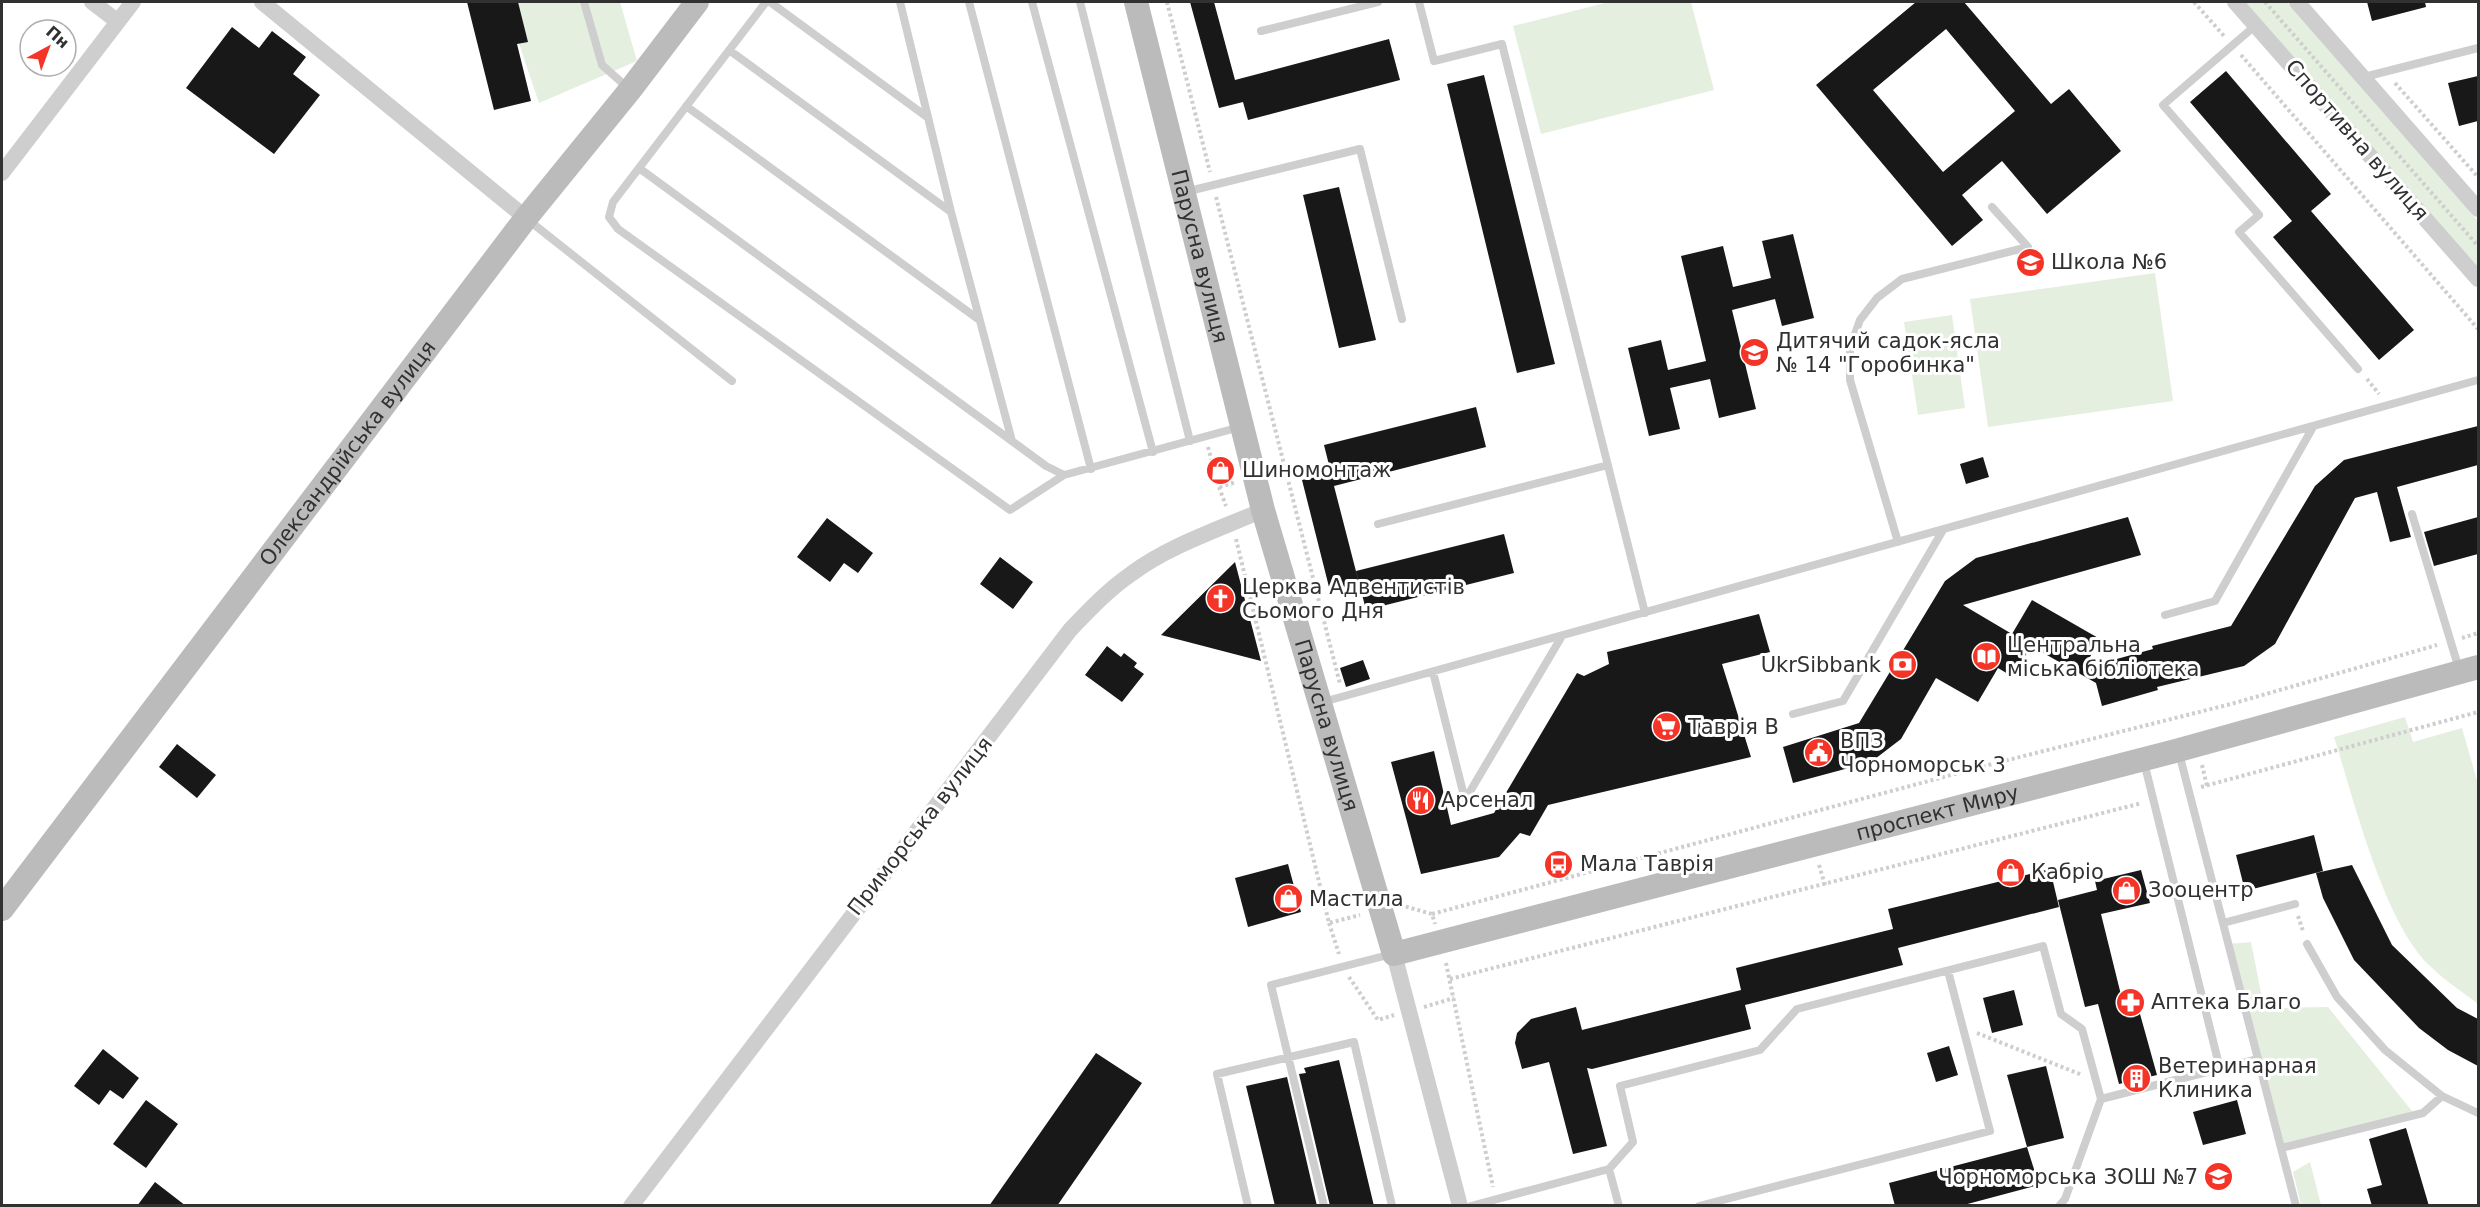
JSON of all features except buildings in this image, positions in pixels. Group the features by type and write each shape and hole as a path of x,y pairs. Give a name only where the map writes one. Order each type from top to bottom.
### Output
{"street":[{"path":"92,2 117,21"},
{"path":"2,173 133,2"},
{"path":"262,2 526,218"},
{"name":"Олександрійська вулиця","path":"2,909 526,218 630,90 697,2"},
{"name":"Парусна вулиця","path":"1136,2 1263,510 1320,703 1392,902 1394,954 1460,1206"},
{"name":"Спортивна вулиця","path":"2235,2 2478,279"},
{"path":"2297,2 2478,208"},
{"name":"Приморська вулиця","path":"631,1206 1070,630 1096,603 1131,573 1165,553 1263,510"},
{"name":"проспект Миру","path":"1394,954 2178,750 2469,669"}],"lane":[{"path":"584,2 602,65 630,90"},
{"path":"927,117 768,2 639,168 614,202 609,218 618,229 1010,510 1065,475 1242,426"},
{"path":"900,2 978,319 1012,441"},
{"path":"969,2 1091,469"},
{"path":"1032,2 1153,452"},
{"path":"1080,2 1190,441"},
{"path":"1261,31 1378,2"},
{"path":"1419,2 1434,61 1502,44 1645,613"},
{"path":"2256,25 2163,105 2259,215 2239,232 2358,369"},
{"path":"2364,77 2478,48"},
{"path":"729,50 951,212"},
{"path":"686,106 978,319"},
{"path":"1185,192 1360,149 1402,319"},
{"path":"639,168 1012,441 1065,475"},
{"path":"1898,542 1850,380 1850,348 1860,320 1877,298 1902,279 2028,247 1992,207"},
{"path":"526,218 732,381"},
{"path":"1320,703 2478,380"},
{"path":"2165,615 2215,601 2313,427"},
{"path":"1378,524 1608,465"},
{"path":"2412,514 2450,641 2469,669"},
{"path":"1792,714 1842,701 1943,530"},
{"path":"1433,672 1465,800 1562,636"},
{"path":"2178,750 2296,1206"},
{"path":"2144,759 2220,1069"},
{"path":"2223,923 2295,904"},
{"path":"2307,944 2337,997 2385,1050 2442,1096 2478,1113"},
{"path":"1471,1206 1609,1169 1633,1142 1620,1086 1760,1050 1797,1009 2043,946 2061,1014 2082,1029 2101,1099 2065,1199 2059,1206"},
{"path":"1324,1206 1271,985 1394,954"},
{"path":"1699,1206 1990,1131 1948,971"},
{"path":"1248,1206 1217,1074 1354,1042 1392,1206"},
{"path":"2101,1099 2258,1059"},
{"path":"2281,1148 2423,1113 2442,1096"},
{"path":"1609,1169 1619,1206"}],"path":[{"path":"1167,2 1343,697"},
{"path":"2194,2 2478,329"},
{"path":"2265,2 2478,246"},
{"path":"2385,71 2478,177"},
{"path":"2358,369 2389,405"},
{"path":"1205,437 1219,487 1233,523 1329,923 1392,902 1432,914 1996,763 2231,704 2478,633"},
{"path":"1219,487 1284,467"},
{"path":"2189,791 2478,712"},
{"path":"1450,979 2154,800"},
{"path":"2295,904 2307,944"},
{"path":"1432,914 1450,979 1496,1199"},
{"path":"1962,1027 2096,1081"}],"green space":[{"path":"505,2 620,2 637,61 539,103"},
{"path":"1609,2 1691,2 1714,90 1541,134 1513,26"},
{"path":"2243,2 2287,2 2478,221 2478,270"},
{"path":"2155,273 2173,401 1988,427 1970,299"},
{"path":"1952,315 1965,408 1918,415 1904,322"},
{"path":"2405,717 2413,742 2462,728 2478,784 2478,1004 2431,967 2414,947 2399,922 2372,860 2334,737"},
{"path":"2251,942 2264,1008 2328,1007 2416,1116 2281,1148 2228,944"},
{"path":"2310,1162 2321,1205 2301,1205 2293,1172"}],"place":[{"name":"Школа №6","path":"2030,262"},
{"name":"Дитячий садок-ясла № 14 \"Горобинка\"","path":"1755,353"},
{"name":"Шиномонтаж","path":"1221,470"},
{"name":"Церква Адвентистів Сьомого Дня","path":"1221,599"},
{"name":"Центральна міська бібліотека","path":"1986,657"},
{"name":"UkrSibbank","path":"1902,665"},
{"name":"Таврія В","path":"1667,727"},
{"name":"ВПЗ Чорноморськ 3","path":"1819,753"},
{"name":"Арсенал","path":"1420,800"},
{"name":"Мала Таврія","path":"1559,864"},
{"name":"Кабріо","path":"2010,872"},
{"name":"Зооцентр","path":"2127,890"},
{"name":"Мастила","path":"1288,899"},
{"name":"Аптека Благо","path":"2130,1002"},
{"name":"Ветеринарная Клиника","path":"2137,1078"},
{"name":"Чорноморська ЗОШ №7","path":"2219,1177"}]}
